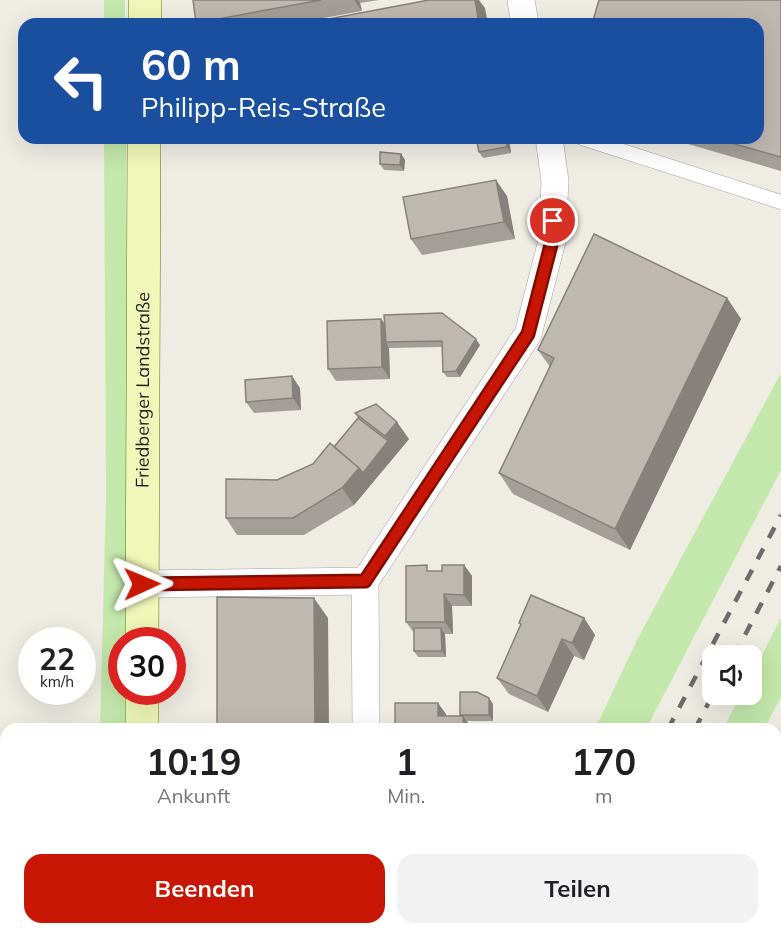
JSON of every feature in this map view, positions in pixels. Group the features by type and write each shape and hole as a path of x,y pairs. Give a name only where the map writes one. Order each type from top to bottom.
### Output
{"main road":[{"path":"145,0 145,18"},
{"name":"Friedberger Landstraße","path":"142,627 144,144"},
{"path":"142,705 142,723"}],"street":[{"path":"520,0 524,18"},
{"path":"366,723 365,581 528,334 552,241 555,181 550,144"},
{"path":"142,584 365,581"}],"lane":[{"path":"601,144 781,202"}],"green space":[{"path":"104,0 125,0 125,18 104,18"},
{"path":"104,144 126,144 127,627 108,627 108,705 127,705 127,723 100,723 106,497"},
{"path":"781,373 781,470 649,723 598,723 637,640"},
{"path":"781,618 781,697 767,723 726,723 736,705 762,705 762,655"}],"building":[{"path":"193,0 321,0 223,18 195,18"},
{"path":"429,0 475,0 478,18 334,18"},
{"path":"599,0 781,0 781,157 734,144 764,144 764,18 594,18"},
{"path":"477,144 507,144 507,147 479,152"},
{"path":"380,152 401,154 400,165 380,164"},
{"path":"496,180 504,222 411,239 403,197"},
{"path":"594,234 727,298 615,529 499,473 554,358 538,350"},
{"path":"442,313 476,339 456,371 443,372 442,341 386,342 384,315"},
{"path":"381,319 382,367 328,369 327,321"},
{"path":"292,376 293,398 246,402 245,380"},
{"path":"376,404 397,422 385,436 355,413"},
{"path":"358,418 388,441 363,473 334,447"},
{"path":"330,443 359,468 342,488 293,518 226,518 226,479 277,480 313,464"},
{"path":"427,565 427,571 442,571 442,565 464,565 464,595 444,594 445,622 406,622 406,566"},
{"path":"531,595 584,618 572,643 562,639 537,696 497,678"},
{"path":"217,597 314,598 315,723 217,723"},
{"path":"414,628 441,628 442,651 414,651"},
{"path":"460,692 477,692 489,698 489,715 460,715"},
{"path":"395,703 438,703 438,716 463,716 464,723 395,723"}],"railway":[{"path":"671,723 781,515"},
{"path":"740,645 781,566"},
{"path":"698,723 707,705"}],"route":[{"path":"142,584 365,581 528,334 552,241 553,221"}]}
